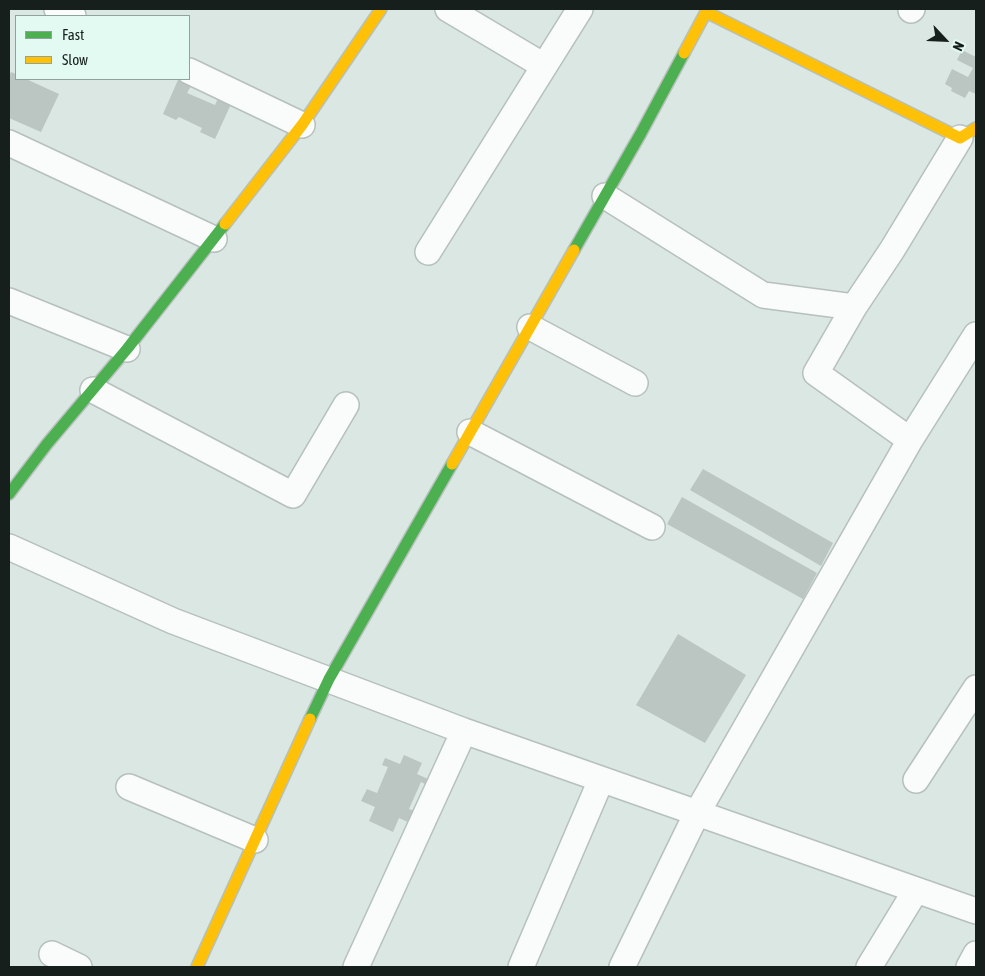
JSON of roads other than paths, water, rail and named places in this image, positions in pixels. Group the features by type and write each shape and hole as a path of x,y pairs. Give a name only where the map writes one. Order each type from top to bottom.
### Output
{"street":[{"path":"57,9 71,15"},
{"path":"9,494 47,444 128,349 302,125 381,9"},
{"path":"448,9 544,66"},
{"path":"428,252 580,9"},
{"path":"197,967 328,679 605,196 706,12 968,133 854,307 816,374 910,440"},
{"path":"190,71 302,125"},
{"path":"9,143 214,239"},
{"path":"605,196 763,295 854,307"},
{"path":"9,300 128,349"},
{"path":"530,327 635,383"},
{"path":"622,967 698,813 910,440 976,335"},
{"path":"94,390 293,495 346,404"},
{"path":"470,432 652,528"},
{"path":"9,547 173,621 464,731 976,911"},
{"path":"916,780 976,688"},
{"path":"356,967 464,731"},
{"path":"521,967 601,780"},
{"path":"129,787 255,840"},
{"path":"870,967 916,890"},
{"path":"52,954 79,967"},
{"path":"969,967 976,954"}]}
